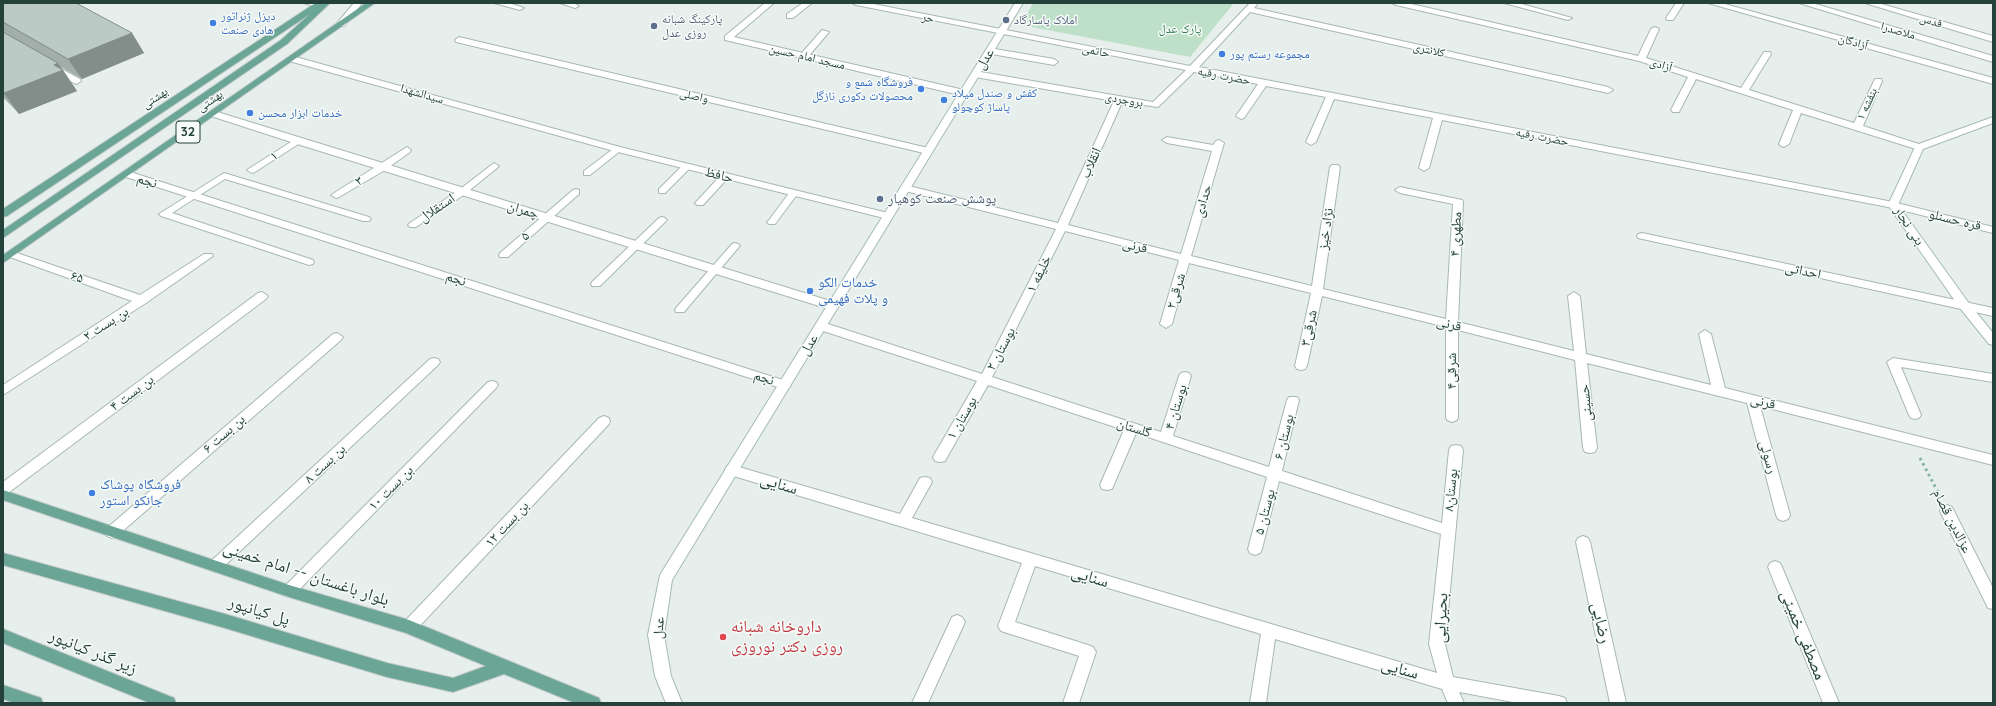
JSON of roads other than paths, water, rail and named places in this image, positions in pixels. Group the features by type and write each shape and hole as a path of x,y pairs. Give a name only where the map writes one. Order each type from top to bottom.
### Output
{"main road":[{"name":"بهشتى","path":"7,257 371,3"},
{"name":"بهشتی","path":"3,214 321,4"},
{"path":"3,235 284,42 306,23 321,4"},
{"name":"بلوار باغستان -- امام خمینی","path":"3,495 289,591 409,627 593,703"},
{"name":"پل کیانپور","path":"3,559 225,620 387,670 453,685 503,667"},
{"name":"زیر گذر کیانپور","path":"3,636 168,703"},
{"path":"3,692 34,703"}],"street":[{"path":"308,3 321,4"},
{"path":"498,3 520,8"},
{"path":"564,3 575,6"},
{"name":"مسجد امام حسین","path":"770,3 728,38 964,93"},
{"name":"حر","path":"856,3 1001,33"},
{"name":"عدل","path":"674,703 663,676 656,635 665,579 1019,3"},
{"name":"آزادی","path":"1396,3 1641,59 1919,147"},
{"path":"1508,3 1568,18"},
{"path":"1670,18 1680,3"},
{"name":"آزادگان","path":"1712,3 1993,81"},
{"name":"ملاصدرا","path":"1803,3 1993,59"},
{"name":"قدس","path":"1869,3 1993,39"},
{"name":"بروجردی","path":"975,74 1155,105 1192,69 1252,6"},
{"name":"کلانتری","path":"1252,6 1608,90"},
{"path":"1641,59 1655,29"},
{"name":"حاتمی","path":"1001,33 1192,69"},
{"name":"واصلی","path":"459,40 928,151"},
{"path":"990,51 1054,62"},
{"path":"1744,91 1767,54"},
{"name":"سیدالشهدا","path":"292,59 552,131"},
{"path":"44,62 77,81"},
{"name":"حضرت رقیه","path":"1192,69 1893,205"},
{"path":"1676,110 1693,76"},
{"name":"بنفشه ۱","path":"1857,128 1878,81"},
{"path":"1241,116 1263,83"},
{"path":"1311,142 1331,96"},
{"name":"انقلاب","path":"1062,227 1119,99"},
{"path":"1784,144 1798,109"},
{"name":"چمران","path":"214,114 297,142 833,306"},
{"path":"1424,168 1438,117"},
{"path":"1919,147 1993,120"},
{"name":"حافظ","path":"552,131 686,167 888,216"},
{"name":"حدادی","path":"1167,140 1218,146 1186,258"},
{"name":"بنی نجار","path":"1919,147 1893,205 1964,305 1993,341"},
{"name":"نژاد خیز","path":"1317,291 1335,167"},
{"name":"نجم","path":"127,174 785,385"},
{"name":"قرنی","path":"905,188 1993,460"},
{"name":"مطهری ۴","path":"1400,190 1458,202 1452,325"},
{"name":"قره حسنلو","path":"1893,205 1993,230"},
{"name":"خلیفه ۱","path":"1016,320 1062,227"},
{"name":"احداثی","path":"1642,236 1993,312"},
{"name":"بن بست ۲","path":"3,391 208,256"},
{"name":"۶۵","path":"7,257 142,300"},
{"name":"۲شرقی","path":"1166,324 1186,258"},
{"name":"۳شرقی","path":"1301,366 1317,291"},
{"name":"بن بست ۴","path":"3,489 262,296"},
{"name":"حسینی","path":"1574,296 1582,357 1590,448"},
{"name":"بوستان ۲","path":"985,379 1016,320"},
{"name":"۴شرقی","path":"1452,325 1452,417"},
{"name":"گلستان","path":"821,326 1447,530"},
{"path":"1705,334 1719,391"},
{"name":"بن بست ۶","path":"112,532 337,337"},
{"name":"بن بست ۸","path":"215,566 434,362"},
{"name":"بوستان ۴","path":"1166,438 1186,376"},
{"name":"بوستان ۱","path":"940,457 985,379"},
{"name":"بن بست ۱۰","path":"289,591 492,385"},
{"name":"بوستان ۶","path":"1275,474 1293,400"},
{"name":"رسولی","path":"1752,400 1784,515"},
{"name":"بن بست ۱۲","path":"409,627 604,421"},
{"path":"1107,485 1132,427"},
{"name":"بوستان۸","path":"1447,530 1456,450"},
{"name":"سنایی","path":"732,470 1447,683 1559,703"},
{"name":"بوستان ۵","path":"1255,549 1275,474"},
{"path":"904,520 925,482"},
{"name":"عزالدین قصام","path":"1947,511 1993,603"},
{"name":"بحیرایی","path":"1447,530 1437,644 1447,683 1456,703"},
{"name":"رضایی","path":"1583,542 1618,703"},
{"path":"1031,559 1006,626 1088,652 1071,703"},
{"name":"مصطفی خمینی","path":"1775,567 1831,703"},
{"path":"920,703 957,622"},
{"path":"1258,703 1269,630"}],"lane":[{"path":"341,24 358,3"},
{"path":"790,16 808,3"},
{"path":"804,56 825,32"},
{"name":"۱","path":"252,170 297,142"},
{"path":"587,173 617,149"},
{"name":"۳","path":"336,195 382,168 407,150"},
{"name":"استقلال","path":"413,225 462,192 494,166"},
{"path":"662,192 686,167"},
{"path":"309,262 164,214 224,176 366,219"},
{"path":"700,203 725,176"},
{"name":"۵","path":"504,255 576,192"},
{"path":"772,222 793,194"},
{"path":"596,284 662,220"},
{"path":"680,310 735,246"},
{"path":"1915,415 1893,362 1993,378"}],"place":[{"name":"املاک پاسارگاد","path":"1006,20"},
{"name":"دیزل ژنراتور هادی صنعت","path":"213,23"},
{"name":"پارکینگ شبانه روزی عدل","path":"654,26"},
{"name":"مجموعه رستم پور","path":"1222,54"},
{"name":"فروشگاه شمع و محصولات دکوری نازگل","path":"921,89"},
{"name":"کفش و صندل میلاد پاساژ کوچولو","path":"944,100"},
{"name":"خدمات ابزار محسن","path":"250,113"},
{"name":"پوشش صنعت کوهیار","path":"880,199"},
{"name":"خدمات الگو و پلات فهیمی","path":"810,291"},
{"name":"فروشگاه پوشاک جانکو استور","path":"92,493"},
{"name":"داروخانه شبانه روزی دکتر نوروزی","path":"723,637"}],"park label":[{"name":"پارک عدل","path":"1180,29"}]}
